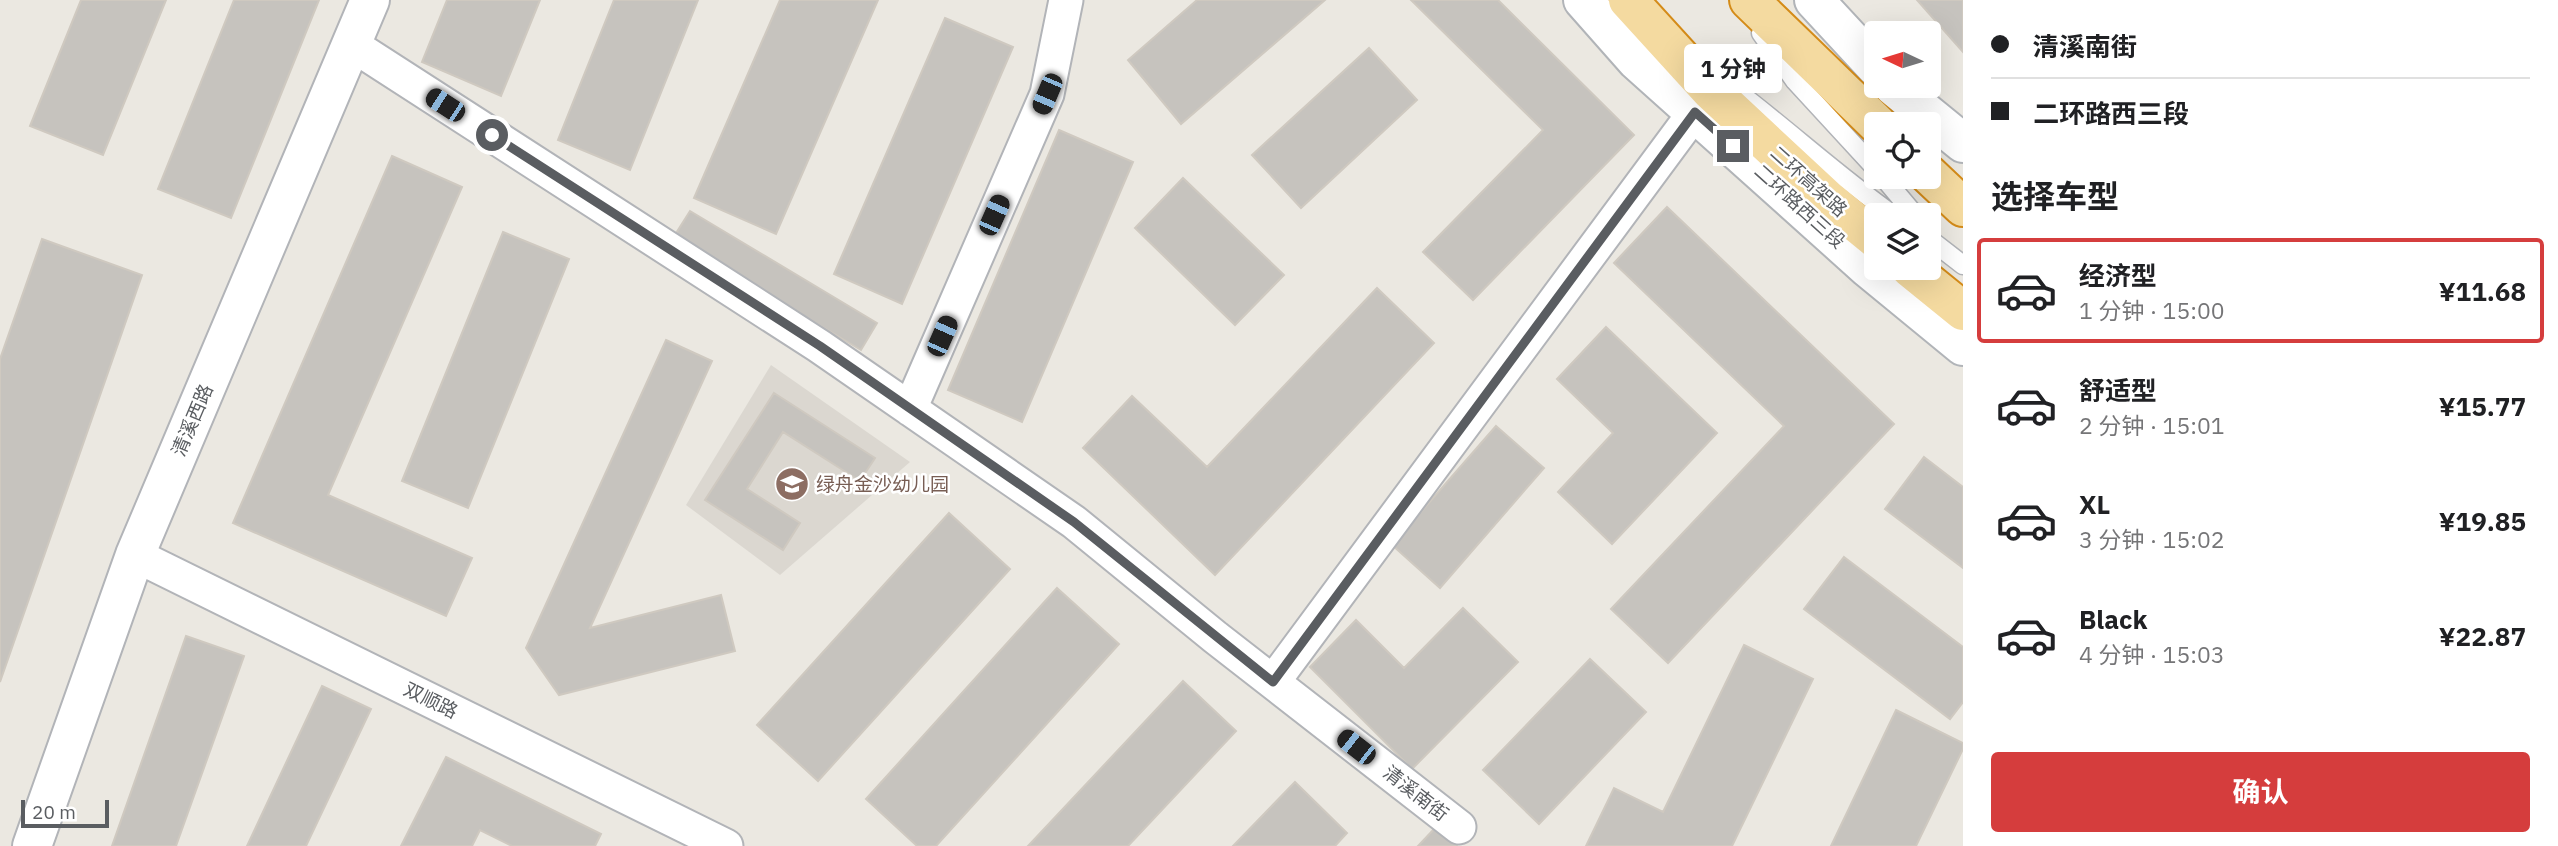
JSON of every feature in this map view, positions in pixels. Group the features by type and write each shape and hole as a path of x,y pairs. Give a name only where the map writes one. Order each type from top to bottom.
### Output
{"highway":[{"name":"二环高架路","path":"1629,0 1710,90 1827,199 1864,229"},
{"path":"1749,0 1865,112"},
{"path":"1941,186 1963,207"},
{"path":"1941,274 1963,311"}],"street":[{"name":"清溪西路","path":"32,846 135,555 370,0"},
{"path":"910,409 1047,94 1066,0"},
{"name":"二环路西三段","path":"1583,0 1636,60 1868,268 1963,346"},
{"path":"1814,0 1864,54"},
{"name":"清溪南街","path":"351,44 820,346 1074,522 1459,827"},
{"path":"1907,98 1963,144"},
{"path":"1273,682 1695,112"},
{"name":"双顺路","path":"135,555 726,846"}],"lane":[{"path":"1737,0 1795,81 1864,156"},
{"path":"1660,35 1770,116 1831,169 1877,203"},
{"path":"1893,189 1905,203"},
{"path":"1941,256 1963,265"}],"shaded area":[{"name":"绿舟金沙幼儿园","path":"771,365 910,462 780,575 686,505"}],"building":[{"path":"81,0 166,0 103,155 30,126"},
{"path":"234,0 319,0 231,218 158,189"},
{"path":"447,0 540,0 501,96 422,62"},
{"path":"614,0 698,0 630,170 558,140"},
{"path":"780,0 878,0 776,234 694,198"},
{"path":"1197,0 1325,0 1181,124 1128,60"},
{"path":"1411,0 1498,0 1634,135 1473,300 1423,252 1543,130"},
{"path":"1917,0 1963,0 1963,52 1941,27 1941,21 1936,21"},
{"path":"945,18 1013,47 902,304 834,274"},
{"path":"1369,48 1417,100 1301,208 1252,155"},
{"path":"1059,130 1133,162 1022,422 948,390"},
{"path":"392,156 462,187 328,495 472,558 446,616 233,523"},
{"path":"1183,178 1284,275 1235,325 1135,228"},
{"path":"1667,207 1894,424 1668,663 1611,609 1784,426 1614,263"},
{"path":"690,211 877,323 861,350 673,238"},
{"path":"503,232 569,259 468,508 402,481"},
{"path":"42,239 142,275 0,682 0,359"},
{"path":"1377,288 1434,343 1215,575 1083,448 1132,396 1207,467"},
{"path":"1606,327 1717,433 1612,544 1558,492 1613,433 1557,379"},
{"path":"666,340 712,361 590,628 721,595 735,651 559,695 526,648"},
{"path":"774,393 875,458 860,481 783,432 747,489 800,523 783,550 705,500"},
{"path":"1496,426 1544,468 1440,588 1392,545"},
{"path":"1924,457 1963,487 1963,568 1885,509"},
{"path":"949,513 1010,569 818,781 757,725"},
{"path":"1844,557 1963,647 1963,702 1950,719 1804,609"},
{"path":"1057,588 1119,644 936,846 917,846 866,799"},
{"path":"1463,608 1518,662 1412,769 1310,667 1356,620 1404,668"},
{"path":"186,636 244,656 176,846 112,846"},
{"path":"1744,645 1813,679 1732,846 1586,846 1614,788 1663,812"},
{"path":"1590,659 1646,712 1539,824 1483,770"},
{"path":"1183,681 1236,731 1128,846 1028,846"},
{"path":"322,686 371,709 306,846 247,846"},
{"path":"1896,710 1963,743 1963,749 1916,846 1831,846"},
{"path":"446,757 601,834 595,846 512,846 480,830 472,846 401,846"},
{"path":"1295,782 1347,833 1335,846 1233,846"},
{"path":"1436,827 1457,846 1418,846"}],"place":[{"name":"绿舟金沙幼儿园","path":"792,484"}],"route":[{"path":"492,135 820,346 1074,522 1273,682 1695,112 1733,146"}]}
